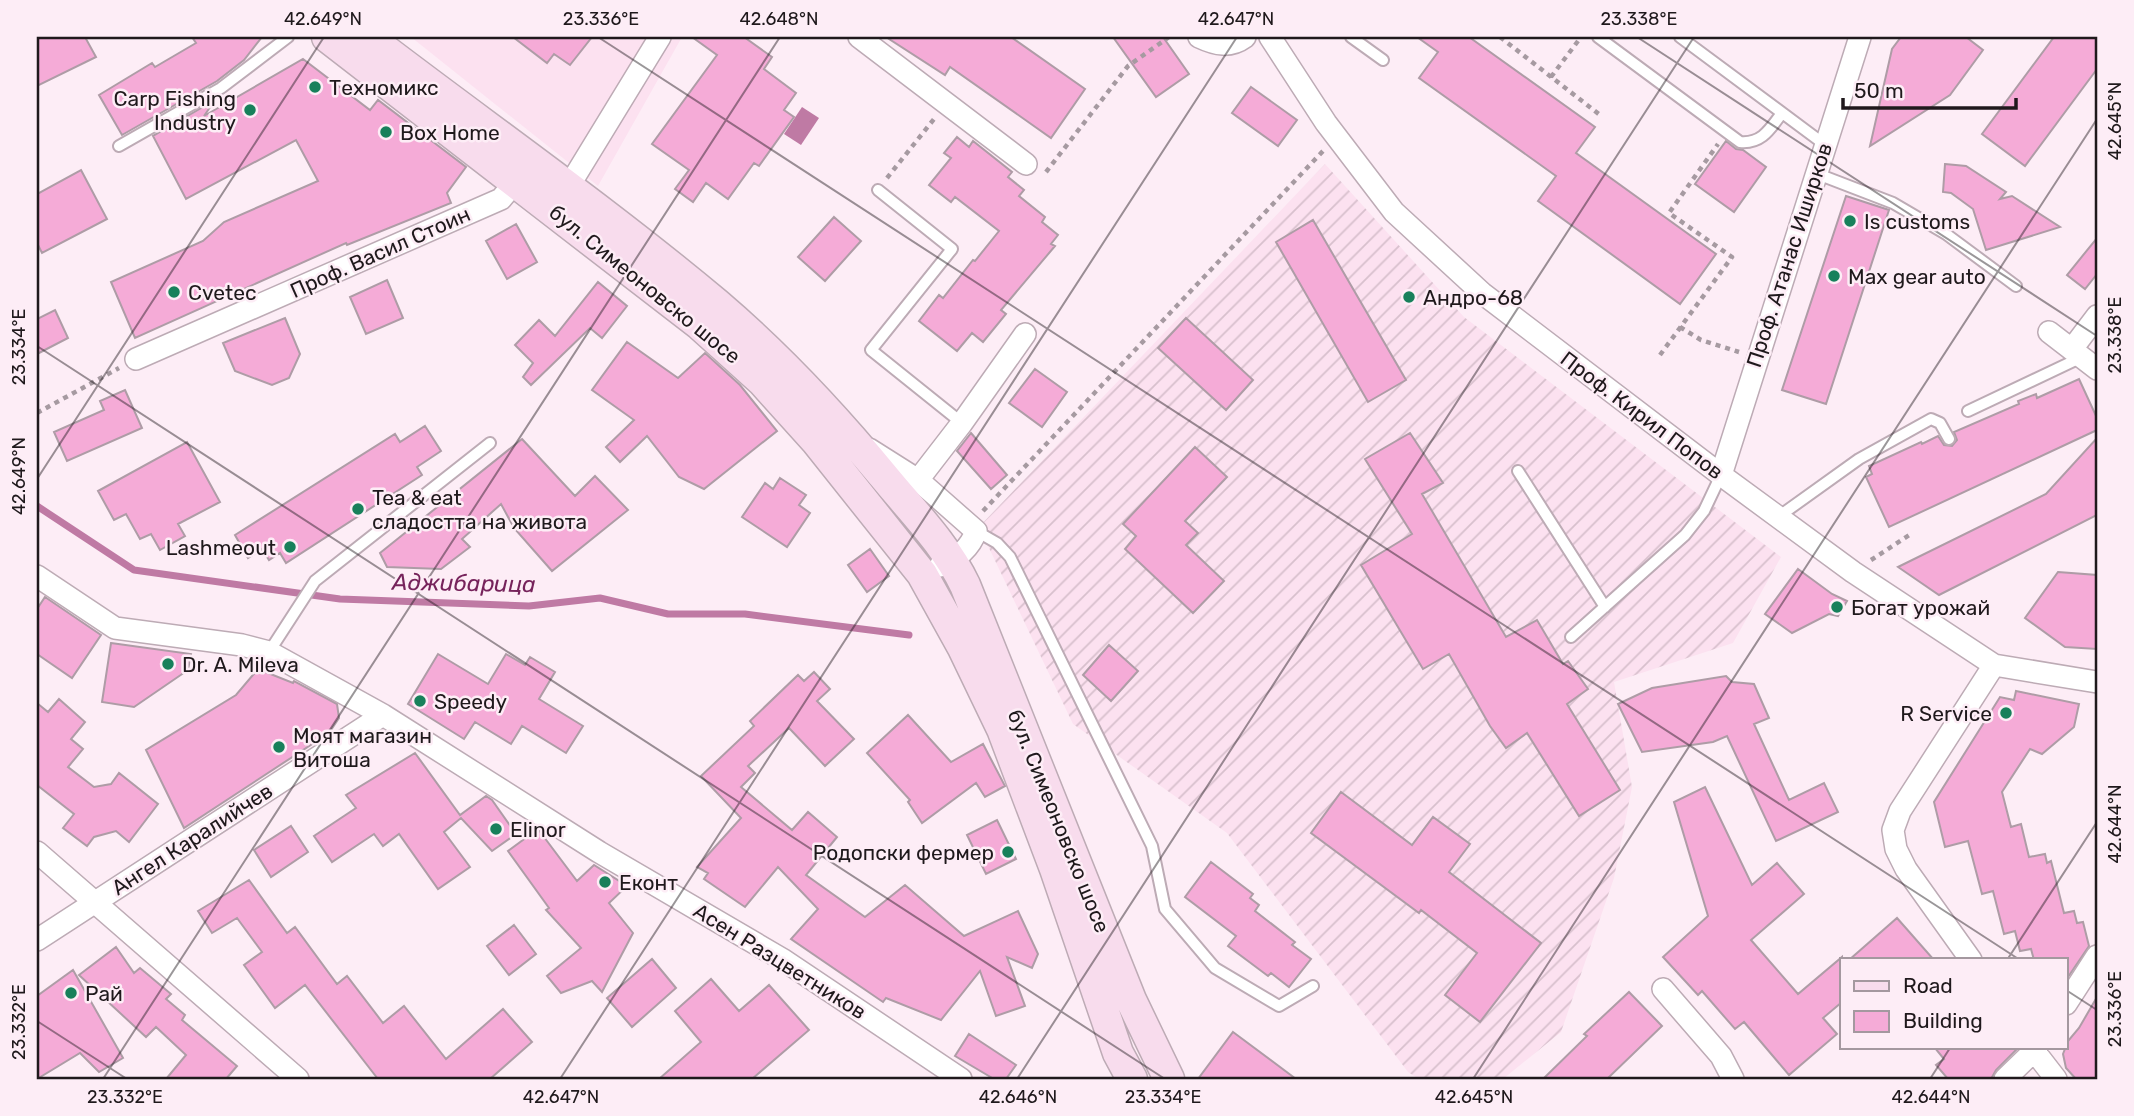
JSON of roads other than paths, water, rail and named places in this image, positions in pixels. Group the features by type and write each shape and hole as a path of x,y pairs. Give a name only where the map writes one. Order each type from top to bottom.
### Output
{"main road":[{"name":"бул. Симеоновско шосе","path":"327,37 718,305 797,380 850,436 953,560 1131,1000 1169,1079"},
{"name":"бул. Симеоновско шосе","path":"368,37 524,171"},
{"name":"бул. Симеоновско шосе","path":"561,199 762,381 816,442 922,574 963,648 1002,729 1055,869 1118,1054 1132,1079"}],"street":[{"path":"561,199 660,37"},
{"path":"859,37 1026,164"},
{"path":"1199,37 1210,43 1235,44 1245,37"},
{"name":"Проф. Кирил Попов","path":"1270,37 1336,137 1394,212 1482,293 1777,517 1853,572 1994,665 2097,682"},
{"name":"Проф. Атанас Иширков","path":"1721,475 1860,37"},
{"name":"Проф. Васил Стоин","path":"136,359 502,199 524,171"},
{"path":"2049,332 2084,359 2097,316"},
{"path":"918,480 962,423 1024,334"},
{"name":"бул. Симеоновско шосе","path":"850,436 918,480 973,527"},
{"path":"922,574 953,560 965,551 973,541 973,527"},
{"name":"Асен Разцветников","path":"37,576 115,628 242,645 269,652 383,715 599,852 782,959 961,1079"},
{"path":"1970,958 1906,869 1896,849 1894,830 1900,811 1994,665"},
{"name":"Ангел Каралийчев","path":"37,940 383,715"},
{"path":"37,852 298,1079"},
{"path":"2068,1001 2097,956"},
{"path":"1663,989 1721,1056 1733,1079"},
{"path":"2005,1079 2034,1050"},
{"path":"2036,1050 2056,1079"}],"lane":[{"path":"119,146 221,88 288,37"},
{"path":"1352,37 1383,60"},
{"path":"1598,37 1740,142 1751,143 1770,130 1782,113"},
{"path":"1680,37 1824,144"},
{"path":"1815,173 1893,203 1964,247 2016,286"},
{"path":"878,190 952,249 871,350 962,423"},
{"path":"1968,411 2084,359"},
{"path":"1777,517 1858,459 1931,419 1940,422 1949,439"},
{"path":"269,652 315,580 490,443"},
{"path":"1518,471 1605,607"},
{"path":"1571,637 1685,535 1704,511 1721,475"},
{"path":"973,527 997,543 1010,557 1152,846 1165,909 1215,968 1279,1006 1313,986"}],"waterway":[{"name":"Аджибарица","path":"37,506 134,570 340,599 529,606 600,598 668,614 745,614 909,635"}],"place":[{"name":"Техномикс","path":"315,87"},
{"name":"Carp Fishing Industry","path":"250,110"},
{"name":"Box Home","path":"386,132"},
{"name":"Is customs","path":"1850,221"},
{"name":"Max gear auto","path":"1834,276"},
{"name":"Cvetec","path":"174,292"},
{"name":"Андро-68","path":"1409,297"},
{"name":"Tea & eat сладостта на живота","path":"358,509"},
{"name":"Lashmeout","path":"290,547"},
{"name":"Богат урожай","path":"1837,607"},
{"name":"Dr. A. Mileva","path":"168,664"},
{"name":"Speedy","path":"420,701"},
{"name":"R Service","path":"2006,713"},
{"name":"Моят магазин Витоша","path":"279,747"},
{"name":"Elinor","path":"496,829"},
{"name":"Родопски фермер","path":"1008,852"},
{"name":"Еконт","path":"605,882"},
{"name":"Рай","path":"71,993"}]}
